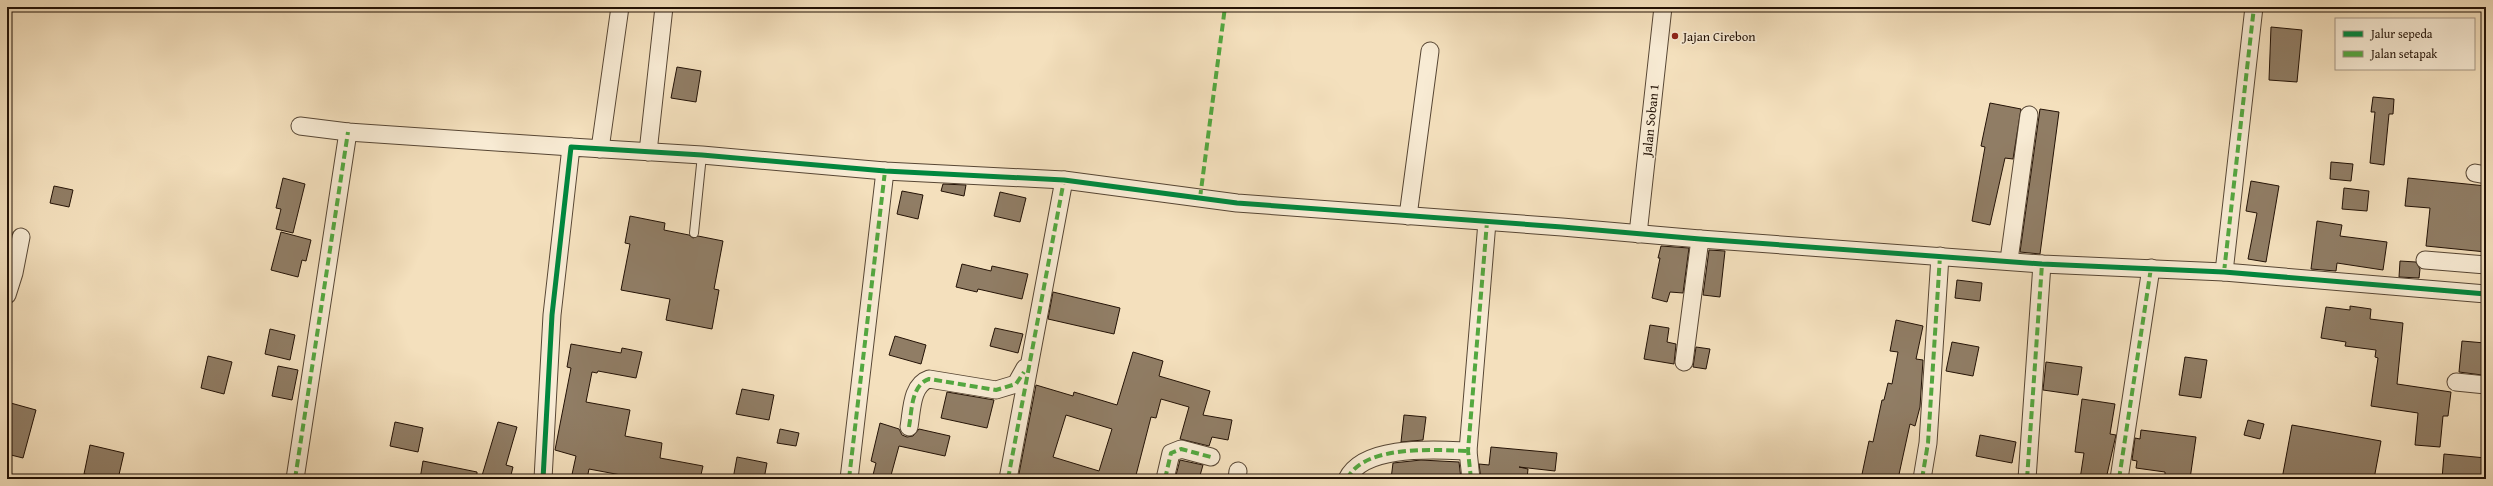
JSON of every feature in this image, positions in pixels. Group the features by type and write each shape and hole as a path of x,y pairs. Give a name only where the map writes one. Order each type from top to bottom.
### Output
{"street":[{"path":"600,149 620,7"},
{"path":"648,152 664,7"},
{"name":"Jalan Soban 1","path":"1638,234 1663,7"},
{"path":"2224,272 2254,7"},
{"path":"1408,216 1430,51"},
{"path":"2009,260 2028,114"},
{"path":"300,126 348,132 702,155 885,171 1064,180 1237,203 1700,239 2009,260 2042,264 2224,272 2486,294"},
{"path":"295,479 348,132"},
{"path":"543,479 552,314 571,147"},
{"path":"849,479 885,171"},
{"path":"1008,479 1064,180"},
{"path":"1470,479 1468,451 1487,222"},
{"path":"7,295 21,237"},
{"path":"1684,362 1700,239"},
{"path":"1922,479 1928,443 1940,256"},
{"path":"2425,260 2486,265"},
{"path":"2027,479 2042,264"},
{"path":"2119,479 2151,268"},
{"path":"909,427 916,390 922,381 929,379 990,389 1006,388 1016,384 1021,378 1029,361"},
{"path":"2456,382 2486,385"},
{"path":"1165,479 1171,453 1181,449 1211,457"},
{"path":"1347,479 1362,464 1382,454 1421,449 1468,451"}],"lane":[{"path":"694,233 702,155"}],"building":[{"path":"2271,27 2302,30 2297,82 2269,80"},
{"path":"677,67 701,71 696,102 671,98"},
{"path":"2373,97 2394,99 2393,114 2389,114 2384,165 2370,163 2375,112 2371,112"},
{"path":"1990,103 2021,109 2013,159 2005,158 1990,225 1972,221 1985,147 1981,146"},
{"path":"2040,109 2059,112 2040,254 2020,252"},
{"path":"2331,162 2353,164 2351,181 2330,179"},
{"path":"283,178 305,184 293,233 276,229 281,209 276,208"},
{"path":"2408,178 2486,186 2486,252 2426,246 2430,208 2405,206"},
{"path":"2251,181 2279,186 2266,262 2248,259 2257,213 2246,211"},
{"path":"943,184 966,185 964,196 941,191"},
{"path":"54,186 73,190 69,207 50,203"},
{"path":"2344,188 2369,191 2367,211 2342,209"},
{"path":"902,191 923,195 918,219 897,214"},
{"path":"1000,192 1026,198 1020,222 994,216"},
{"path":"630,216 665,223 664,230 689,235 693,238 698,236 723,241 714,289 719,290 712,329 666,320 670,299 621,290 630,244 625,243"},
{"path":"2317,221 2342,225 2340,236 2387,242 2383,270 2337,263 2336,271 2311,269"},
{"path":"281,232 311,240 306,261 302,260 298,277 271,270"},
{"path":"1661,246 1689,248 1683,293 1670,292 1667,302 1652,298"},
{"path":"1709,250 1725,251 1720,297 1703,295"},
{"path":"2400,261 2416,262 2420,269 2419,278 2399,277"},
{"path":"962,264 991,271 992,266 1028,274 1022,299 978,289 977,292 956,287"},
{"path":"1957,280 1982,283 1980,301 1955,298"},
{"path":"1053,292 1120,308 1114,334 1048,319"},
{"path":"2350,306 2371,309 2370,319 2403,323 2397,384 2451,392 2448,416 2443,416 2440,447 2415,445 2418,413 2371,406 2378,358 2375,357 2376,350 2345,346 2346,342 2321,338 2326,307 2350,310"},
{"path":"1896,320 1923,326 1916,359 1923,360 1920,407 1915,426 1910,424 1898,479 1861,479 1869,441 1873,442 1882,400 1884,400 1888,383 1892,384 1898,352 1890,351"},
{"path":"1650,325 1669,328 1667,342 1676,344 1674,364 1644,359"},
{"path":"995,328 1023,334 1018,353 990,346"},
{"path":"270,329 295,335 290,360 265,354"},
{"path":"895,336 926,345 921,364 889,355"},
{"path":"2462,341 2485,343 2482,375 2459,372"},
{"path":"1952,342 1979,347 1973,376 1946,371"},
{"path":"571,344 621,353 622,348 642,352 636,378 598,371 597,373 592,372 586,402 630,410 625,436 662,443 660,458 703,466 700,479 621,479 621,475 589,469 587,479 571,479 576,456 555,450 571,368 567,367"},
{"path":"1696,347 1710,349 1706,369 1693,367"},
{"path":"1133,352 1163,361 1159,376 1210,391 1203,415 1232,420 1228,440 1212,437 1209,446 1180,439 1189,407 1161,399 1156,418 1151,417 1135,479 1018,479 1036,385 1073,396 1074,392 1117,405","holes":["1066,415 1112,429 1099,471 1053,457"]},
{"path":"208,356 232,362 224,394 201,388"},
{"path":"2185,357 2207,360 2201,398 2179,395"},
{"path":"2046,362 2082,367 2078,395 2043,390"},
{"path":"278,366 298,370 292,400 272,396"},
{"path":"742,389 774,395 769,420 736,414"},
{"path":"947,392 994,400 987,428 941,418"},
{"path":"2082,399 2115,404 2110,434 2116,435 2106,479 2080,479 2084,453 2075,452"},
{"path":"7,402 36,410 23,458 7,454"},
{"path":"1404,415 1426,417 1423,440 1401,442"},
{"path":"2248,420 2264,424 2260,439 2244,435"},
{"path":"395,422 423,428 418,452 390,446"},
{"path":"498,422 517,427 506,465 513,467 510,479 481,479"},
{"path":"880,423 899,429 902,435 907,437 913,436 919,429 950,436 945,456 899,446 890,479 872,479 876,463 871,461"},
{"path":"2292,425 2381,441 2374,479 2282,479"},
{"path":"780,429 799,433 796,446 777,443"},
{"path":"2141,430 2196,437 2190,479 2165,477 2165,472 2136,468 2137,461 2132,460 2135,438 2140,439"},
{"path":"1980,435 2016,442 2012,463 1976,456"},
{"path":"90,445 124,453 118,479 84,474"},
{"path":"1491,447 1557,453 1555,471 1519,467 1528,469 1527,479 1481,479 1479,464 1489,465"},
{"path":"2444,454 2486,458 2486,479 2442,479"},
{"path":"737,457 767,463 764,479 733,479"},
{"path":"1180,460 1203,465 1199,479 1175,479"},
{"path":"1421,460 1459,462 1461,479 1410,475 1410,479 1391,479 1393,463"},
{"path":"423,461 477,472 477,479 420,479"}],"marked path":[{"path":"1200,198 1225,7"},
{"path":"2224,272 2254,7"},
{"path":"295,479 348,132"},
{"path":"849,479 885,171"},
{"path":"1008,479 1064,180"},
{"path":"1471,479 1468,451 1487,222"},
{"path":"1922,479 1928,443 1940,256"},
{"path":"2027,479 2042,264"},
{"path":"2119,479 2151,268"},
{"path":"909,427 913,399 919,387 923,382 929,379 996,390 1016,384 1024,372"},
{"path":"1165,479 1171,453 1181,449 1211,457"},
{"path":"1347,479 1356,468 1369,460 1384,454 1420,450 1468,451"}],"cycle path":[{"path":"543,479 552,315 571,147 702,155 885,171 1064,180 1237,203 1562,227 1700,239 2042,264 2224,272 2486,294"}],"place":[{"name":"Jajan Cirebon","path":"1675,36"}]}
